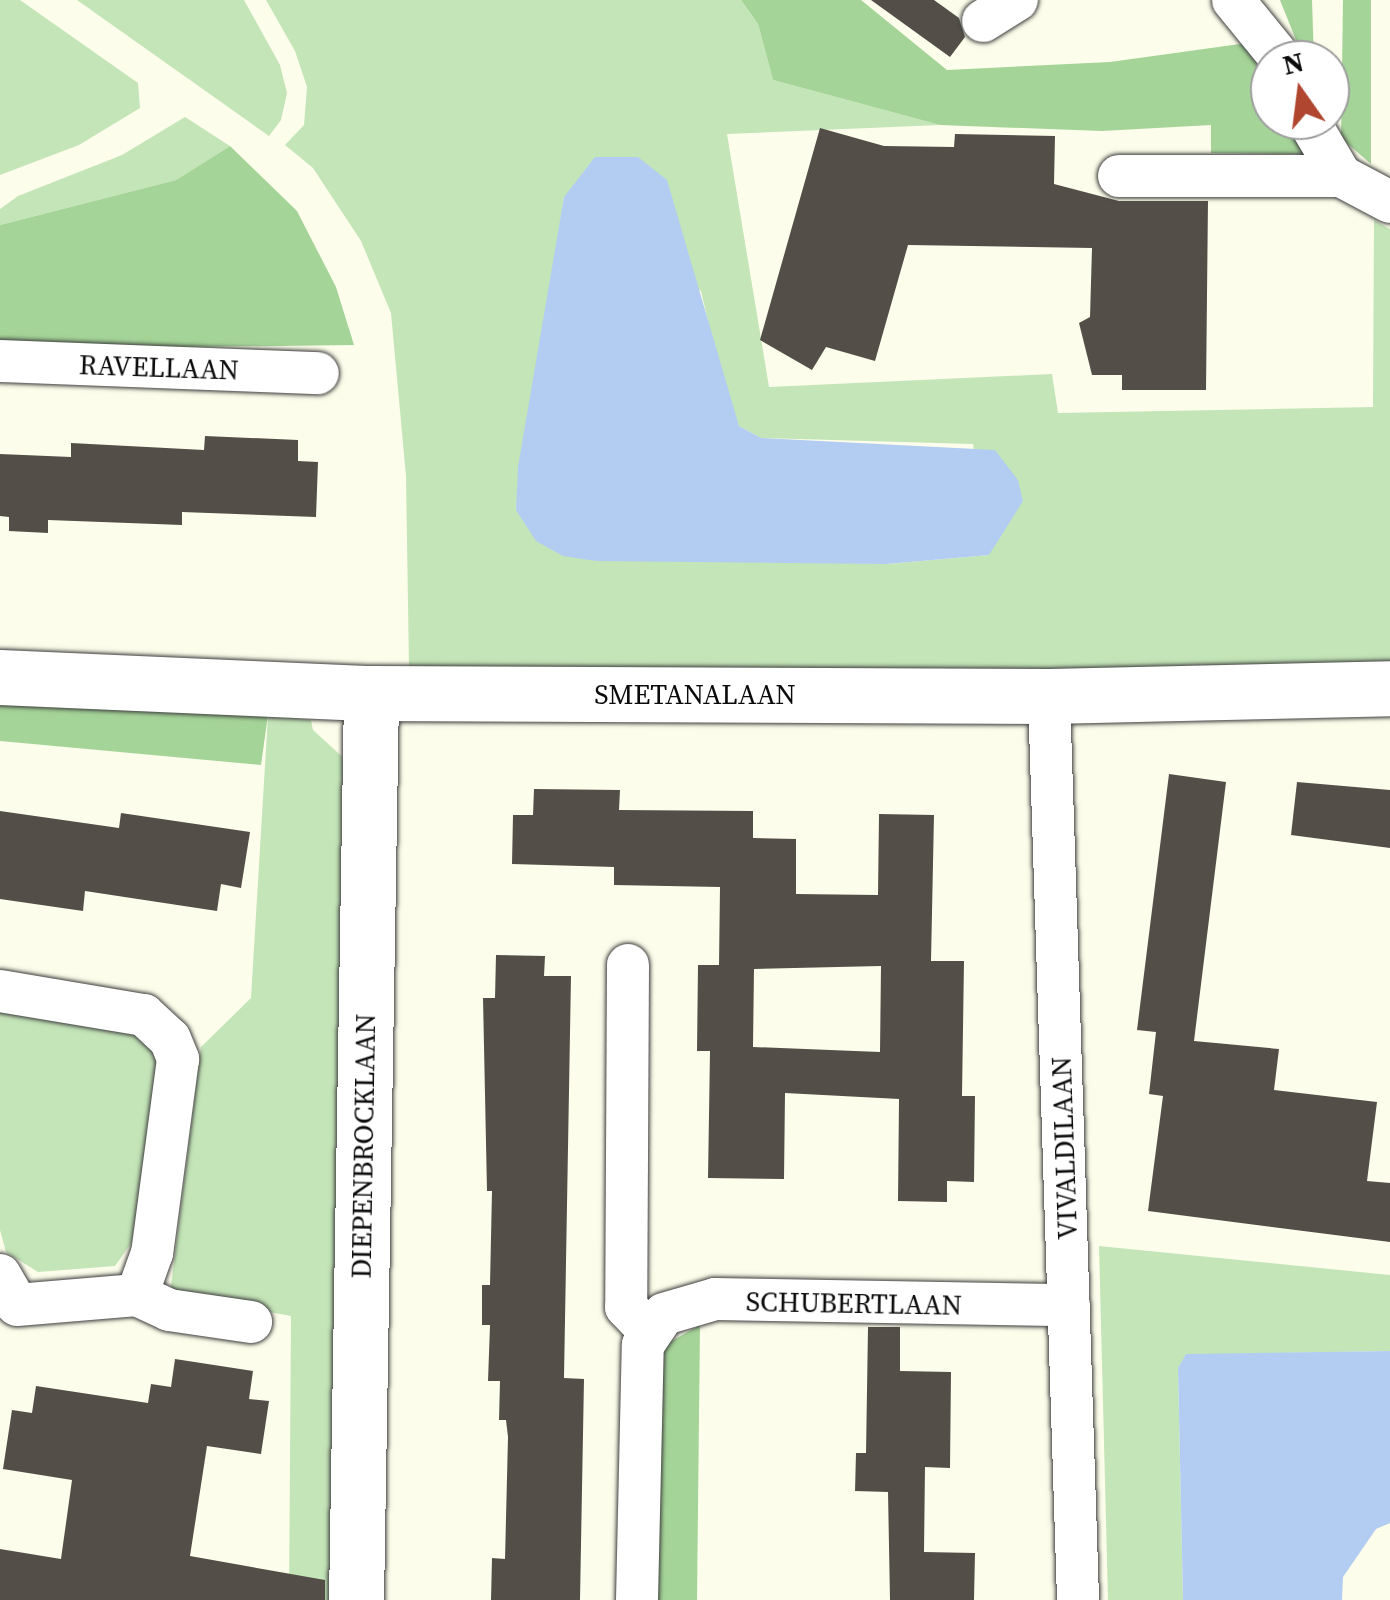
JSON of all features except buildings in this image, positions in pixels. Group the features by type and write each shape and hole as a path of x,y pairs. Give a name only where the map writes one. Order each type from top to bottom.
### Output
{"street":[{"path":"1233,0 1266,40"},
{"path":"1320,140 1341,176"},
{"path":"1120,176 1341,176 1390,202"},
{"name":"RAVELLAAN","path":"0,361 318,373"},
{"name":"SMETANALAAN","path":"0,677 371,693 1049,696 1390,688"},
{"name":"DIEPENBROCKLAAN","path":"356,1600 371,693"},
{"name":"VIVALDILAAN","path":"1049,696 1078,1600"},
{"path":"628,965 626,1307 648,1330 642,1364 637,1600"},
{"path":"0,991 144,1016 170,1040 178,1059 152,1253 137,1296"},
{"path":"6,1298 137,1296 168,1310 250,1322"},
{"name":"SCHUBERTLAAN","path":"648,1330 682,1304 715,1299 1069,1305"}],"green space":[{"path":"0,0 20,0 138,83 140,108 79,145 0,175"},
{"path":"77,0 244,0 280,65 287,93 281,120 269,136"},
{"path":"266,0 741,0 758,24 773,80 940,125 727,134 769,387 1052,374 1058,413 1373,407 1374,220 1390,229 1390,664 1134,673 409,668 406,476 391,313 361,241 313,168 285,145 304,125 307,87 295,51","holes":["564,197 701,291 727,403 739,426 761,438 973,444 989,555 887,564 563,556 516,510"]},
{"path":"741,0 861,0 947,70 1110,62 1247,43 1250,140 1297,140 1304,154 1211,153 1211,125 1102,131 940,125 773,80 758,24"},
{"path":"1280,0 1312,0 1313,40 1296,40"},
{"path":"1343,0 1371,0 1371,164 1343,140 1350,140 1350,40 1342,40"},
{"path":"185,117 230,146 176,180 0,225 0,209 18,196 122,155"},
{"path":"230,146 297,211 336,287 354,345 0,349 0,225 176,180"},
{"path":"0,702 268,715 261,765 0,741"},
{"path":"268,715 311,720 313,730 348,762 333,1600 289,1600 291,1316 170,1294 201,1047 251,998"},
{"path":"0,1008 142,1032 161,1063 132,1242 115,1266 38,1272 6,1252 0,1230"},
{"path":"1099,1246 1390,1275 1390,1351 1186,1355 1178,1368 1183,1600 1108,1600"},
{"path":"700,1325 697,1600 658,1600 661,1347"}],"water":[{"path":"595,157 638,157 667,180 739,426 761,438 995,450 1018,480 1023,501 989,555 887,564 596,561 563,556 536,541 516,510 518,467 564,197"},
{"path":"1390,1351 1390,1523 1376,1529 1343,1577 1342,1600 1183,1600 1178,1368 1186,1354"}]}
